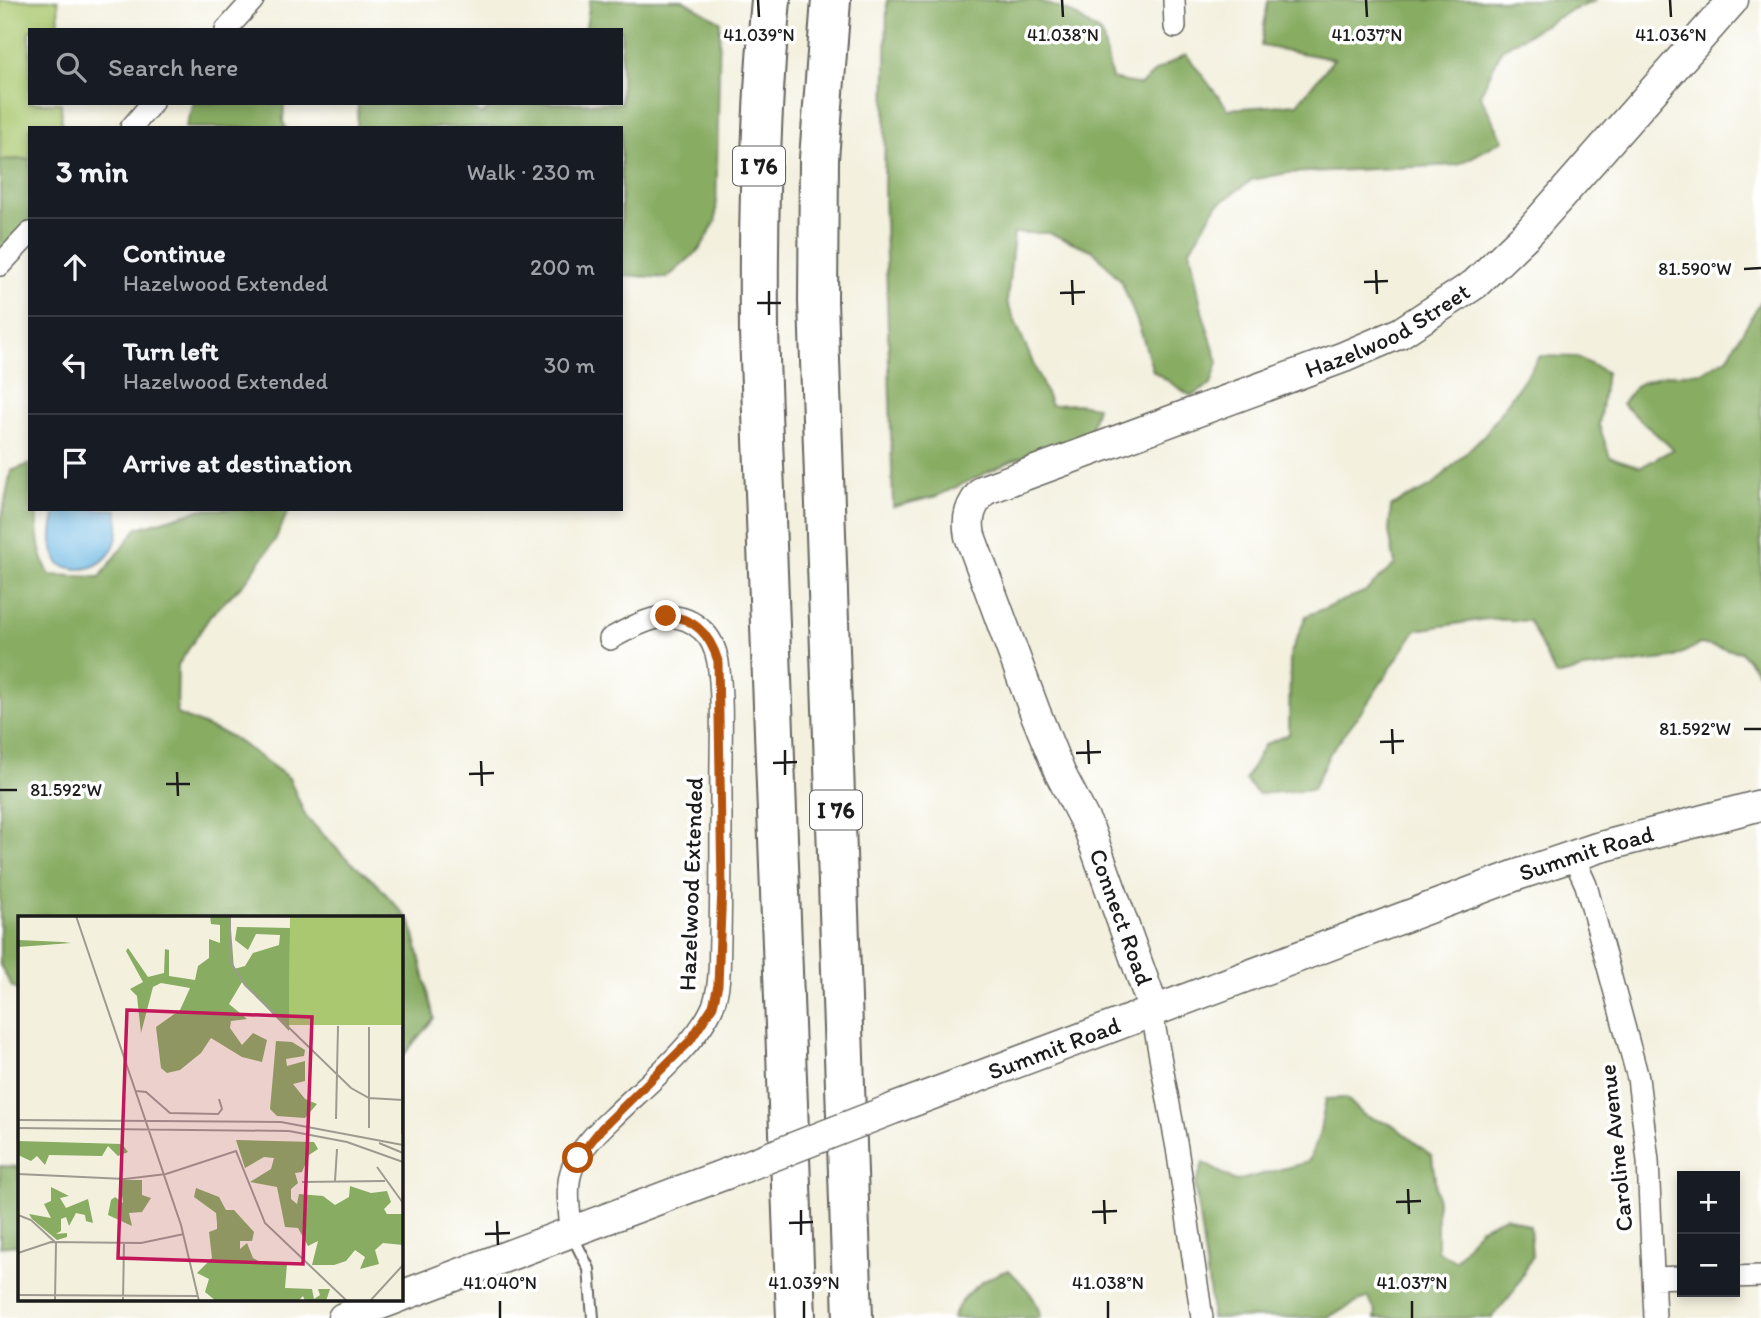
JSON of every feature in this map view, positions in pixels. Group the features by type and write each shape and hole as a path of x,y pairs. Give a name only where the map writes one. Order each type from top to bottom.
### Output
{"highway":[{"name":"I 76","path":"771,0 763,85 758,195 759,332 796,1318"},
{"name":"I 76","path":"831,0 819,159 818,302 853,1318"}],"street":[{"path":"228,28 253,0"},
{"path":"1174,0 1175,27"},
{"name":"Hazelwood Street","path":"970,536 968,526 971,507 984,490 1344,356 1400,333 1452,301 1475,284 1530,231 1733,0"},
{"path":"133,126 150,105"},
{"path":"0,265 28,235"},
{"name":"Connect Road","path":"970,536 1035,712 1060,773 1089,830 1150,999 1179,1161 1202,1318"},
{"name":"Hazelwood Extended","path":"571,1232 569,1185 571,1171 578,1158 601,1129 690,1041 713,1006 718,985 722,887 718,661 713,645 704,631 691,621 676,616 656,618 610,639"},
{"name":"Summit Road","path":"402,1296 1152,1013 1290,958 1573,856 1761,806"},
{"name":"Caroline Avenue","path":"1573,856 1586,885 1638,1078 1648,1161 1655,1318"},
{"path":"1740,1277 1761,1276"},
{"path":"1654,1278 1677,1278"},
{"path":"343,1318 391,1300"}],"lane":[{"path":"571,1232 589,1269 593,1318"}],"green space":[{"path":"0,0 58,0 59,28 28,28 28,105 61,105 62,126 28,126 28,159 0,160"},
{"path":"590,0 683,0 720,21 716,221 700,249 667,278 623,275 623,126 357,126 358,105 469,105 481,115 494,105 623,105 623,28 586,27"},
{"path":"887,0 1037,0 1070,12 1102,34 1112,79 1140,85 1157,70 1186,54 1228,109 1297,104 1334,59 1261,46 1268,0 1597,0 1566,13 1502,49 1480,95 1503,140 1458,165 1288,173 1252,180 1217,205 1190,249 1202,311 1218,362 1211,385 1191,396 1153,371 1121,281 1094,251 1049,233 1014,233 1007,302 1051,405 1077,404 1097,407 1089,436 1014,460 937,496 893,507 884,189"},
{"path":"192,105 284,105 285,126 186,126"},
{"path":"28,159 28,235 0,265 0,160"},
{"path":"1761,301 1761,676 1741,652 1700,644 1673,658 1584,669 1556,676 1529,621 1487,619 1416,630 1365,707 1330,753 1313,789 1258,794 1245,780 1264,745 1289,734 1290,655 1306,616 1366,591 1395,564 1389,532 1391,506 1432,486 1485,434 1540,356 1577,357 1606,372 1599,425 1610,457 1641,467 1673,449 1622,404 1638,384 1664,375 1702,372 1727,358"},
{"path":"28,465 28,511 37,511 39,543 50,575 100,577 137,528 195,511 288,511 275,540 247,580 211,615 178,665 177,714 232,737 289,778 306,817 343,855 375,882 411,922 434,1018 403,1056 402,916 18,916 18,990 12,987 0,965 0,526 11,471"},
{"path":"1346,1098 1365,1116 1393,1125 1432,1156 1437,1195 1437,1250 1455,1261 1479,1229 1506,1216 1530,1226 1532,1257 1514,1291 1492,1318 1375,1318 1376,1313 1368,1297 1328,1317 1211,1318 1195,1186 1203,1163 1236,1181 1308,1162 1319,1135 1326,1099"},
{"path":"0,1166 18,1167 18,1245 0,1247"},
{"path":"1009,1270 1033,1297 1040,1318 952,1318 962,1301 975,1288 991,1277"}],"water":[{"path":"56,511 117,511 118,532 111,552 105,559 89,568 69,568 59,564 52,544"}],"route":[{"path":"578,1158 601,1129 690,1041 713,1006 718,985 722,887 718,661 713,645 704,631 691,621 666,616"}]}
